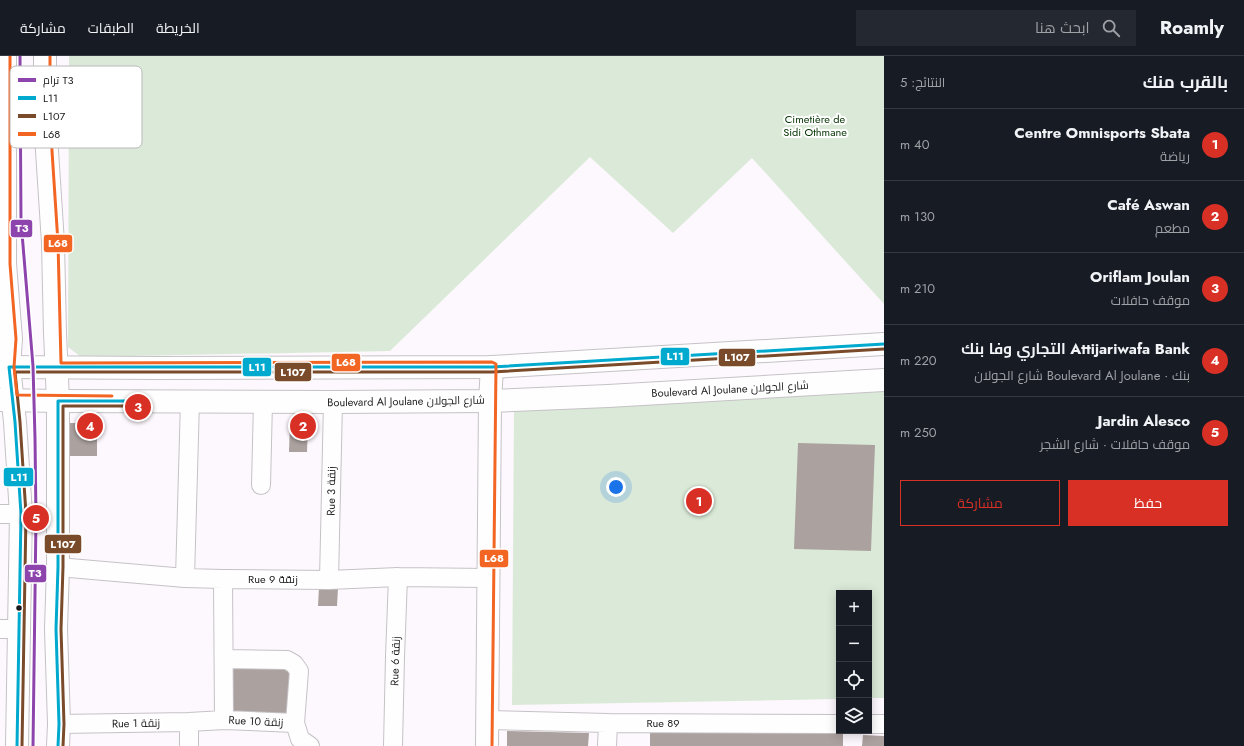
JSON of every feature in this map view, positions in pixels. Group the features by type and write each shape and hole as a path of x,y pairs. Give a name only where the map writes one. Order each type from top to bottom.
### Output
{"main road":[{"path":"5,56 5,264 11,338 5,367 6,400 15,422 10,514 9,629 17,746"},
{"path":"47,148 54,243 58,401 58,567 56,629 59,724 58,746"},
{"path":"0,288 5,264"},
{"path":"5,367 492,367 884,344"},
{"path":"608,361 608,396"},
{"path":"487,746 490,400 492,367"},
{"name":"Boulevard Al Joulane شارع الجولان","path":"6,400 407,402 608,396 884,380"}],"street":[{"path":"185,578 190,401"},
{"path":"261,485 263,402"},
{"name":"Rue 3 زنقة","path":"329,580 332,402"},
{"name":"Rue 9 زنقة","path":"58,567 185,578 223,579 329,580 398,577 489,578"},
{"name":"Rue 6 زنقة","path":"393,746 394,657 398,577"},
{"path":"223,579 224,720"},
{"path":"224,659 287,660 294,664 299,671 295,723"},
{"name":"Rue 10 زنقة","path":"189,722 224,720 295,723 300,739 310,746"},
{"name":"Rue 89","path":"487,720 608,723 836,724"},
{"path":"189,722 189,746"},
{"name":"Rue 1 زنقة","path":"59,724 189,722"},
{"path":"607,746 608,723"},
{"path":"872,724 884,724"}],"green space":[{"name":"Cimetière de Sidi Othmane","path":"69,56 884,56 884,304 752,158 673,233 590,157 390,351 81,357 68,347 69,148 142,148 142,66 69,66"},
{"path":"884,389 884,698 872,698 872,590 836,590 836,699 512,705 514,409"}],"building":[{"path":"290,421 308,422 307,452 289,452"},
{"path":"68,423 97,423 97,456 68,456"},
{"path":"798,443 875,445 871,551 794,549"},
{"path":"319,587 338,588 337,606 318,606"},
{"path":"229,668 289,668 289,716 229,717"},
{"path":"507,731 589,733 588,746 507,746"},
{"path":"650,732 836,732 836,734 843,734 843,746 650,746"},
{"path":"863,735 884,736 884,746 862,746"}],"tram line":[{"name":"T3","path":"20,56 20,66"},
{"name":"T3","path":"21,148 21,221 33,366 35,438 36,518 33,746"}],"transit line":[{"name":"L68","path":"10,56 10,264 16,339 14,367 17,395 112,396"},
{"name":"L68","path":"50,56 50,66"},
{"name":"L68","path":"52,148 58,243 61,363 492,362 496,364 492,746"},
{"name":"L11","path":"17,746 21,514 15,422 9,367 492,367 884,344"},
{"name":"L107","path":"22,746 26,514 15,372 492,372 884,349"},
{"name":"L11","path":"58,746 59,724 56,629 58,567 58,401 127,401"},
{"name":"L107","path":"63,746 64,724 61,629 63,567 63,406 127,406"}],"place":[{"name":"Oriflam Joulan","path":"138,407"},
{"name":"Attijariwafa Bank التجاري وفا بنك","path":"90,426"},
{"name":"Café Aswan","path":"303,426"},
{"name":"Centre Omnisports Sbata","path":"699,501"},
{"name":"Jardin Alesco","path":"36,518"}]}
